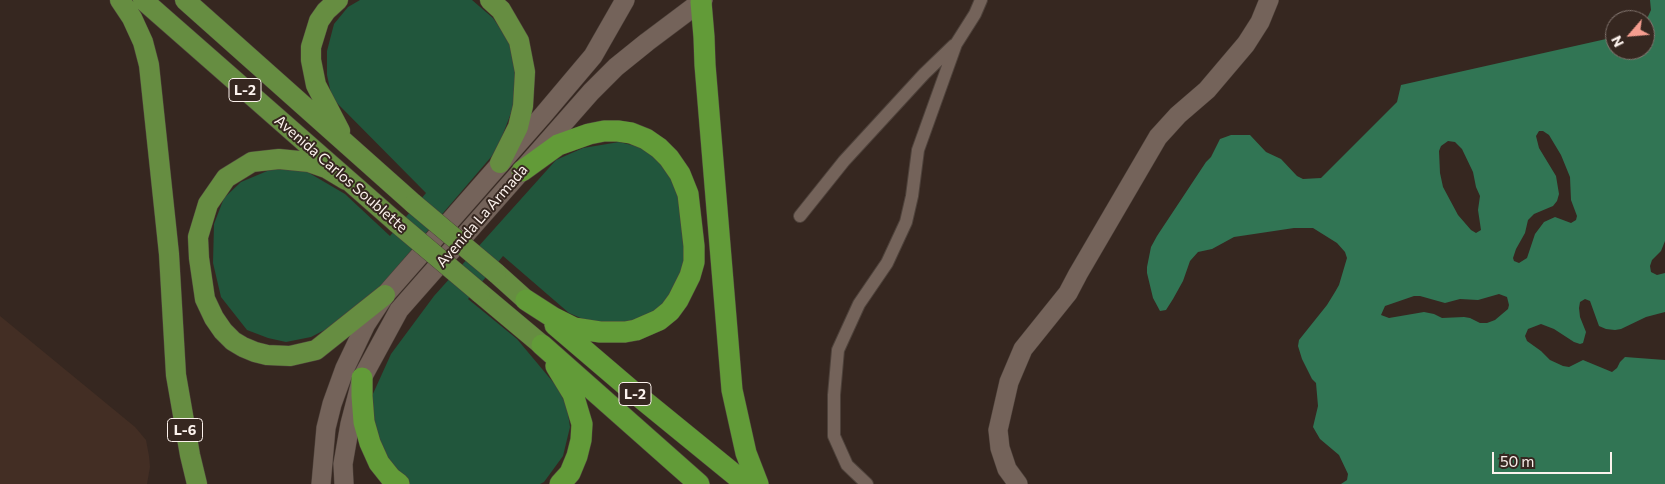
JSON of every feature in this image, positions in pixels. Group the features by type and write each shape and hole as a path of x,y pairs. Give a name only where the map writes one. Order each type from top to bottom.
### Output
{"highway":[{"path":"701,1 732,390 746,453 758,484"},
{"path":"522,171 558,145 589,134 618,131 631,133 646,139 669,158 680,174 688,194 694,246 694,262 690,276 678,300 670,311 659,320 636,330 600,332 574,328 526,300"},
{"name":"L-2","path":"526,300 637,396 746,484"},
{"path":"542,345 573,394 582,424 577,456 570,473 560,484"},
{"name":"L-2","path":"542,345 699,484"},
{"path":"362,378 364,422 370,443 379,463 391,478 399,484"}],"main road":[{"name":"L-6","path":"120,0 132,18 143,42 149,65 169,254 176,375 190,455 198,484"},
{"name":"Avenida Carlos Soublette","path":"143,0 346,180 542,345"},
{"name":"Avenida Carlos Soublette","path":"185,0 348,146 526,300"},
{"path":"338,0 326,11 319,21 311,47 311,60 312,73 316,85 348,146"},
{"path":"490,0 501,10 519,40 524,72 523,106 518,127 500,163"},
{"name":"Avenida La Armada","path":"321,484 326,428 335,395 356,343 366,324 385,295 593,56 625,0"},
{"path":"1018,484 1007,469 1000,448 998,430 1009,382 1023,350 1068,293 1158,137 1178,115 1208,90 1246,44 1260,22 1269,0"},
{"name":"Avenida La Armada","path":"344,484 343,464 350,424 362,378 400,310 591,92 616,67 646,42 701,1"},
{"path":"346,180 326,168 309,162 279,159 252,162 226,178 208,204 198,237 205,299 214,318 223,331 234,341 255,352 268,355 290,356 316,350 385,295"}],"street":[{"path":"866,484 847,466 834,436 834,395 838,350 859,304 887,263 906,222 912,196 918,150 956,44 975,14 981,0"},
{"path":"800,216 844,161 924,74 956,44"}],"shaded area":[{"path":"0,316 135,427 146,440 150,467 147,484 0,484"}],"green space":[{"path":"360,0 472,0 493,18 516,52 517,97 497,150 378,289 344,320 311,337 286,342 268,338 247,330 221,297 213,263 214,224 224,198 241,182 272,169 304,170 345,194 390,236 426,193 332,98 327,75 327,51 334,24 348,7"},
{"path":"1650,0 1665,0 1665,241 1661,251 1652,260 1650,266 1651,272 1657,275 1665,273 1665,312 1646,317 1621,329 1606,329 1599,326 1590,301 1585,299 1580,302 1579,308 1580,317 1586,332 1583,343 1574,342 1554,329 1541,324 1528,329 1525,336 1527,341 1550,360 1563,366 1569,367 1583,360 1612,372 1625,357 1665,360 1665,484 1341,484 1347,480 1348,474 1339,455 1320,439 1313,427 1318,406 1316,383 1302,359 1298,346 1299,340 1327,305 1339,285 1347,258 1345,252 1337,243 1313,228 1294,228 1234,237 1212,249 1198,252 1190,261 1183,281 1166,310 1160,311 1153,298 1147,273 1151,247 1211,157 1220,139 1231,135 1250,135 1266,152 1281,159 1297,176 1303,179 1321,178 1397,102 1401,85 1605,39 1605,60 1655,60 1655,10 1651,10","holes":["1539,131 1549,135 1561,155 1570,177 1571,200 1577,216 1576,220 1571,223 1555,217 1544,222 1535,234 1527,258 1519,263 1514,261 1513,258 1525,233 1528,220 1534,214 1553,206 1559,194 1556,176 1539,148 1536,136","1448,141 1455,142 1462,149 1473,172 1480,196 1478,210 1481,230 1476,233 1458,215 1443,187 1439,151 1441,146","1499,294 1507,297 1508,309 1495,320 1487,323 1480,323 1464,317 1442,318 1424,312 1389,318 1381,315 1385,306 1414,296 1445,303 1460,299 1478,300"]},
{"path":"619,142 644,148 664,164 681,190 687,244 683,270 670,302 647,319 622,323 590,322 569,313 503,256 468,299 517,339 558,388 567,407 570,427 563,456 544,482 540,484 405,484 379,457 369,425 372,396 391,354 434,296 556,160 583,148"}]}
